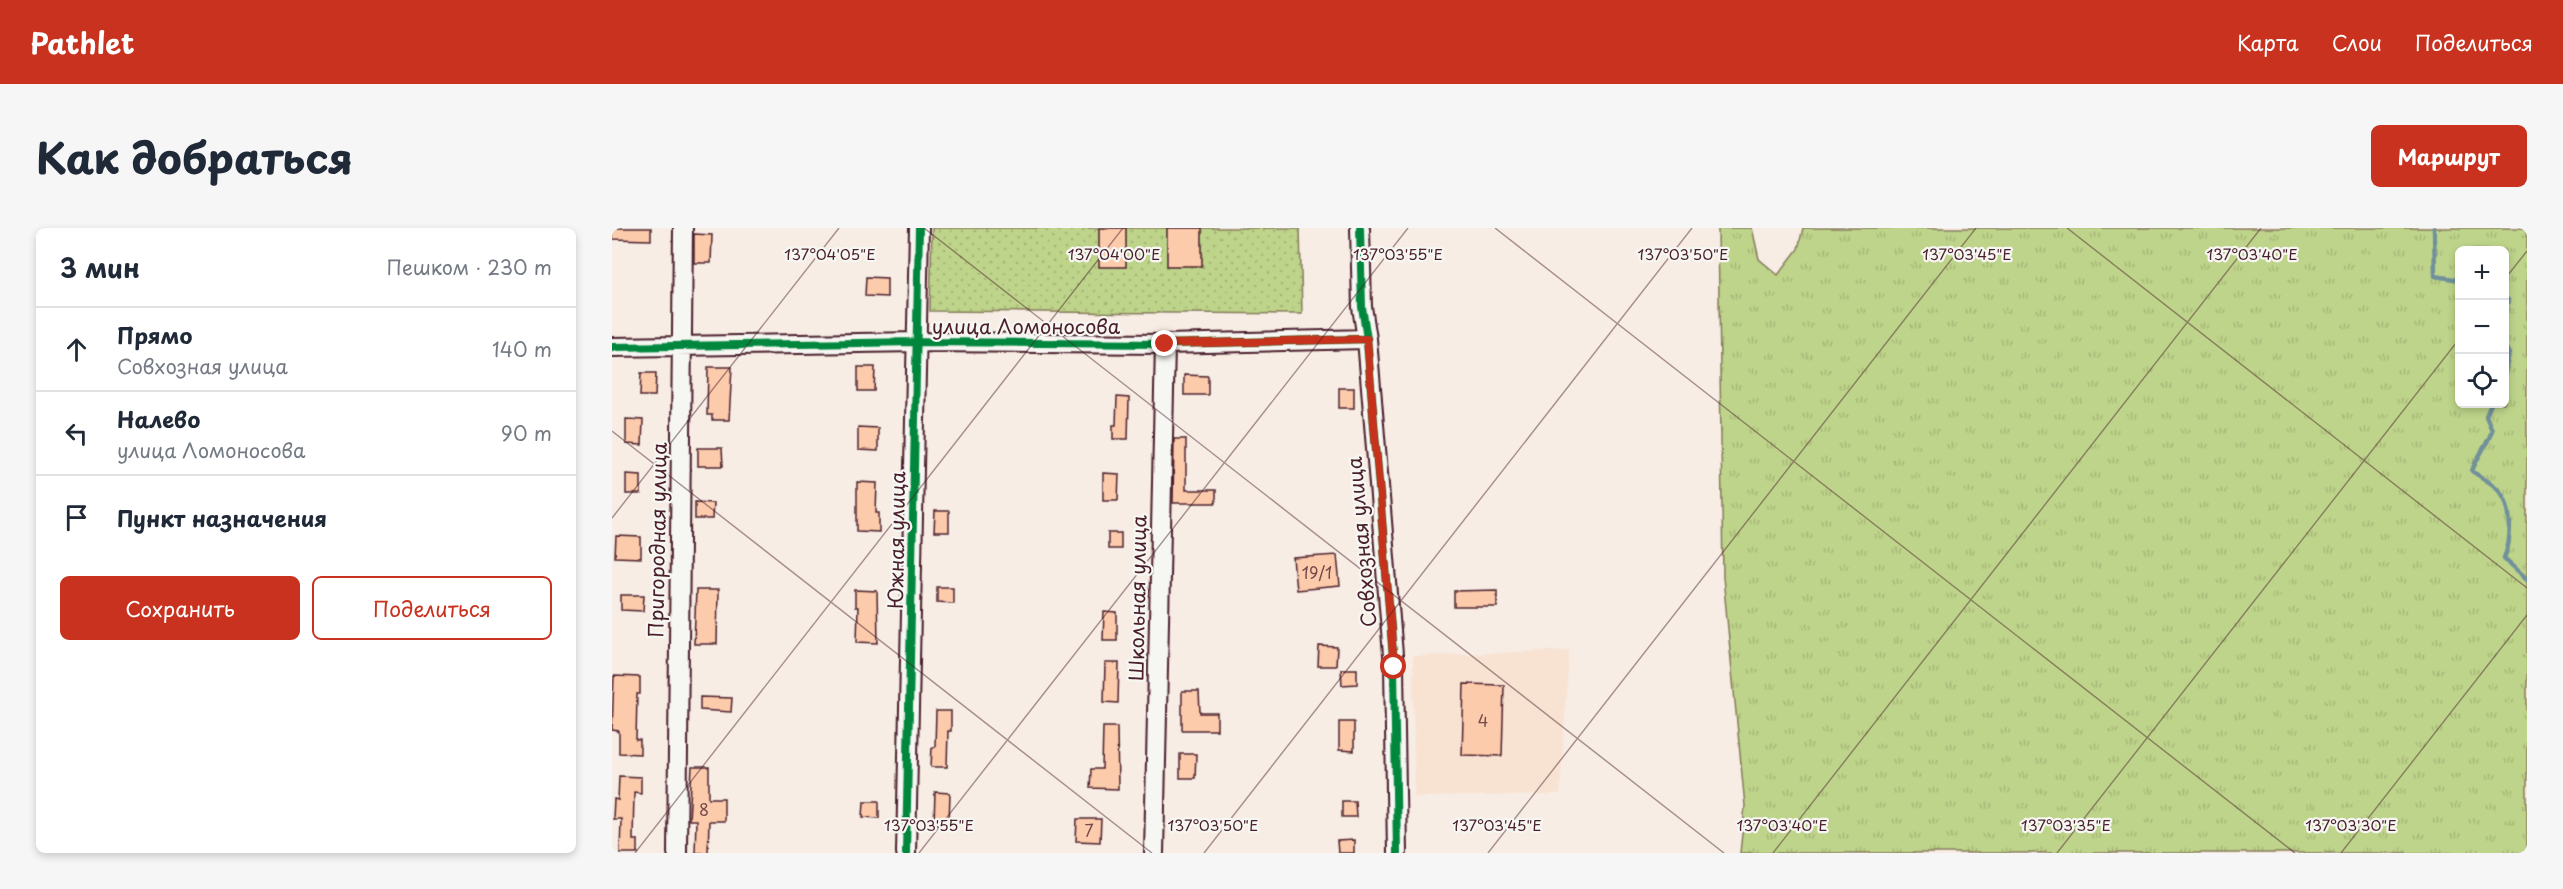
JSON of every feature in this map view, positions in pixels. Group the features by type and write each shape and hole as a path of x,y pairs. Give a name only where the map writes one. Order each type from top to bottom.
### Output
{"street":[{"name":"Пригородная улица","path":"677,853 683,228"},
{"name":"Южная улица","path":"906,853 919,228"},
{"name":"Совхозная улица","path":"1360,228 1362,307 1367,339 1394,667 1397,853"},
{"name":"улица Ломоносова","path":"612,347 917,342 1165,344 1367,339"},
{"name":"Школьная улица","path":"1154,853 1165,344"}],"shaded area":[{"path":"1569,650 1560,795 1414,797 1413,656"}],"green space":[{"path":"932,228 1300,228 1302,314 930,311"},
{"path":"1718,228 1752,228 1759,259 1778,275 1798,249 1803,228 2527,228 2527,853 1740,853 1745,806 1723,577"}],"building":[{"path":"612,228 651,228 651,240 612,239"},
{"path":"1099,228 1126,228 1126,267 1099,267"},
{"path":"1167,228 1202,228 1202,266 1167,266"},
{"path":"694,234 712,235 711,263 694,263"},
{"path":"866,277 887,278 887,297 865,296"},
{"path":"708,367 732,367 729,420 712,420 712,415 707,415"},
{"path":"858,367 875,367 874,391 858,391"},
{"path":"641,373 656,373 655,396 640,396"},
{"path":"1184,375 1208,376 1208,395 1184,395"},
{"path":"1339,388 1354,388 1354,408 1339,408"},
{"path":"1117,397 1129,398 1128,439 1113,439"},
{"path":"626,419 643,420 642,445 626,444"},
{"path":"858,427 878,428 878,451 858,450"},
{"path":"1174,439 1186,439 1186,490 1216,490 1216,503 1173,503"},
{"path":"698,448 722,448 723,466 698,466"},
{"path":"1103,473 1119,474 1118,500 1103,500"},
{"path":"626,474 641,475 641,494 626,494"},
{"path":"857,482 877,483 876,513 879,513 879,532 857,531"},
{"path":"695,502 713,503 712,519 695,519"},
{"path":"935,511 949,511 949,532 934,532"},
{"path":"1108,533 1121,533 1121,549 1108,549"},
{"path":"616,536 641,537 641,558 615,557"},
{"path":"1337,555 1340,586 1296,590 1293,558"},
{"path":"937,587 953,587 953,603 937,602"},
{"path":"696,590 718,590 717,644 694,644"},
{"path":"855,590 877,591 878,643 857,642 858,607 855,607"},
{"path":"1497,590 1497,607 1454,607 1454,591"},
{"path":"621,595 644,595 643,611 621,610"},
{"path":"1104,612 1117,613 1117,640 1103,640"},
{"path":"1319,646 1337,647 1336,666 1318,666"},
{"path":"1105,663 1119,663 1118,703 1104,702"},
{"path":"1341,669 1357,669 1357,684 1342,685"},
{"path":"614,676 640,677 640,694 637,694 636,740 640,740 640,754 619,753 619,731 612,730"},
{"path":"1464,684 1504,685 1502,756 1462,755"},
{"path":"1182,691 1199,691 1200,713 1217,713 1217,730 1182,730"},
{"path":"700,697 732,698 731,712 700,710"},
{"path":"936,711 951,711 947,767 931,767 932,747 935,747"},
{"path":"1339,722 1354,722 1354,751 1339,750"},
{"path":"1103,727 1117,727 1118,789 1090,788 1091,769 1102,769"},
{"path":"1180,754 1196,754 1195,778 1180,778"},
{"path":"692,767 709,767 709,798 724,798 724,821 709,821 708,853 695,853 696,820 689,820"},
{"path":"619,776 641,777 641,793 634,792 633,840 638,840 638,853 620,853 621,819 613,819 614,799 618,800"},
{"path":"935,792 950,793 949,824 934,824"},
{"path":"864,801 879,801 879,818 863,817"},
{"path":"1342,801 1355,801 1356,817 1342,817"},
{"path":"1077,819 1101,819 1100,842 1076,841"},
{"path":"1354,840 1354,853 1338,853 1337,841"}],"waterway":[{"path":"2434,228 2435,276 2455,279"},
{"path":"2489,408 2486,416 2492,430 2472,471 2496,487 2504,496 2510,523 2509,542 2504,558 2527,579"}],"cycle path":[{"path":"906,853 919,228"},
{"path":"1360,228 1362,307 1367,339 1394,667 1397,853"},
{"path":"612,347 917,342 1165,344 1367,339"}],"route":[{"path":"1165,344 1367,339 1394,667"}]}
